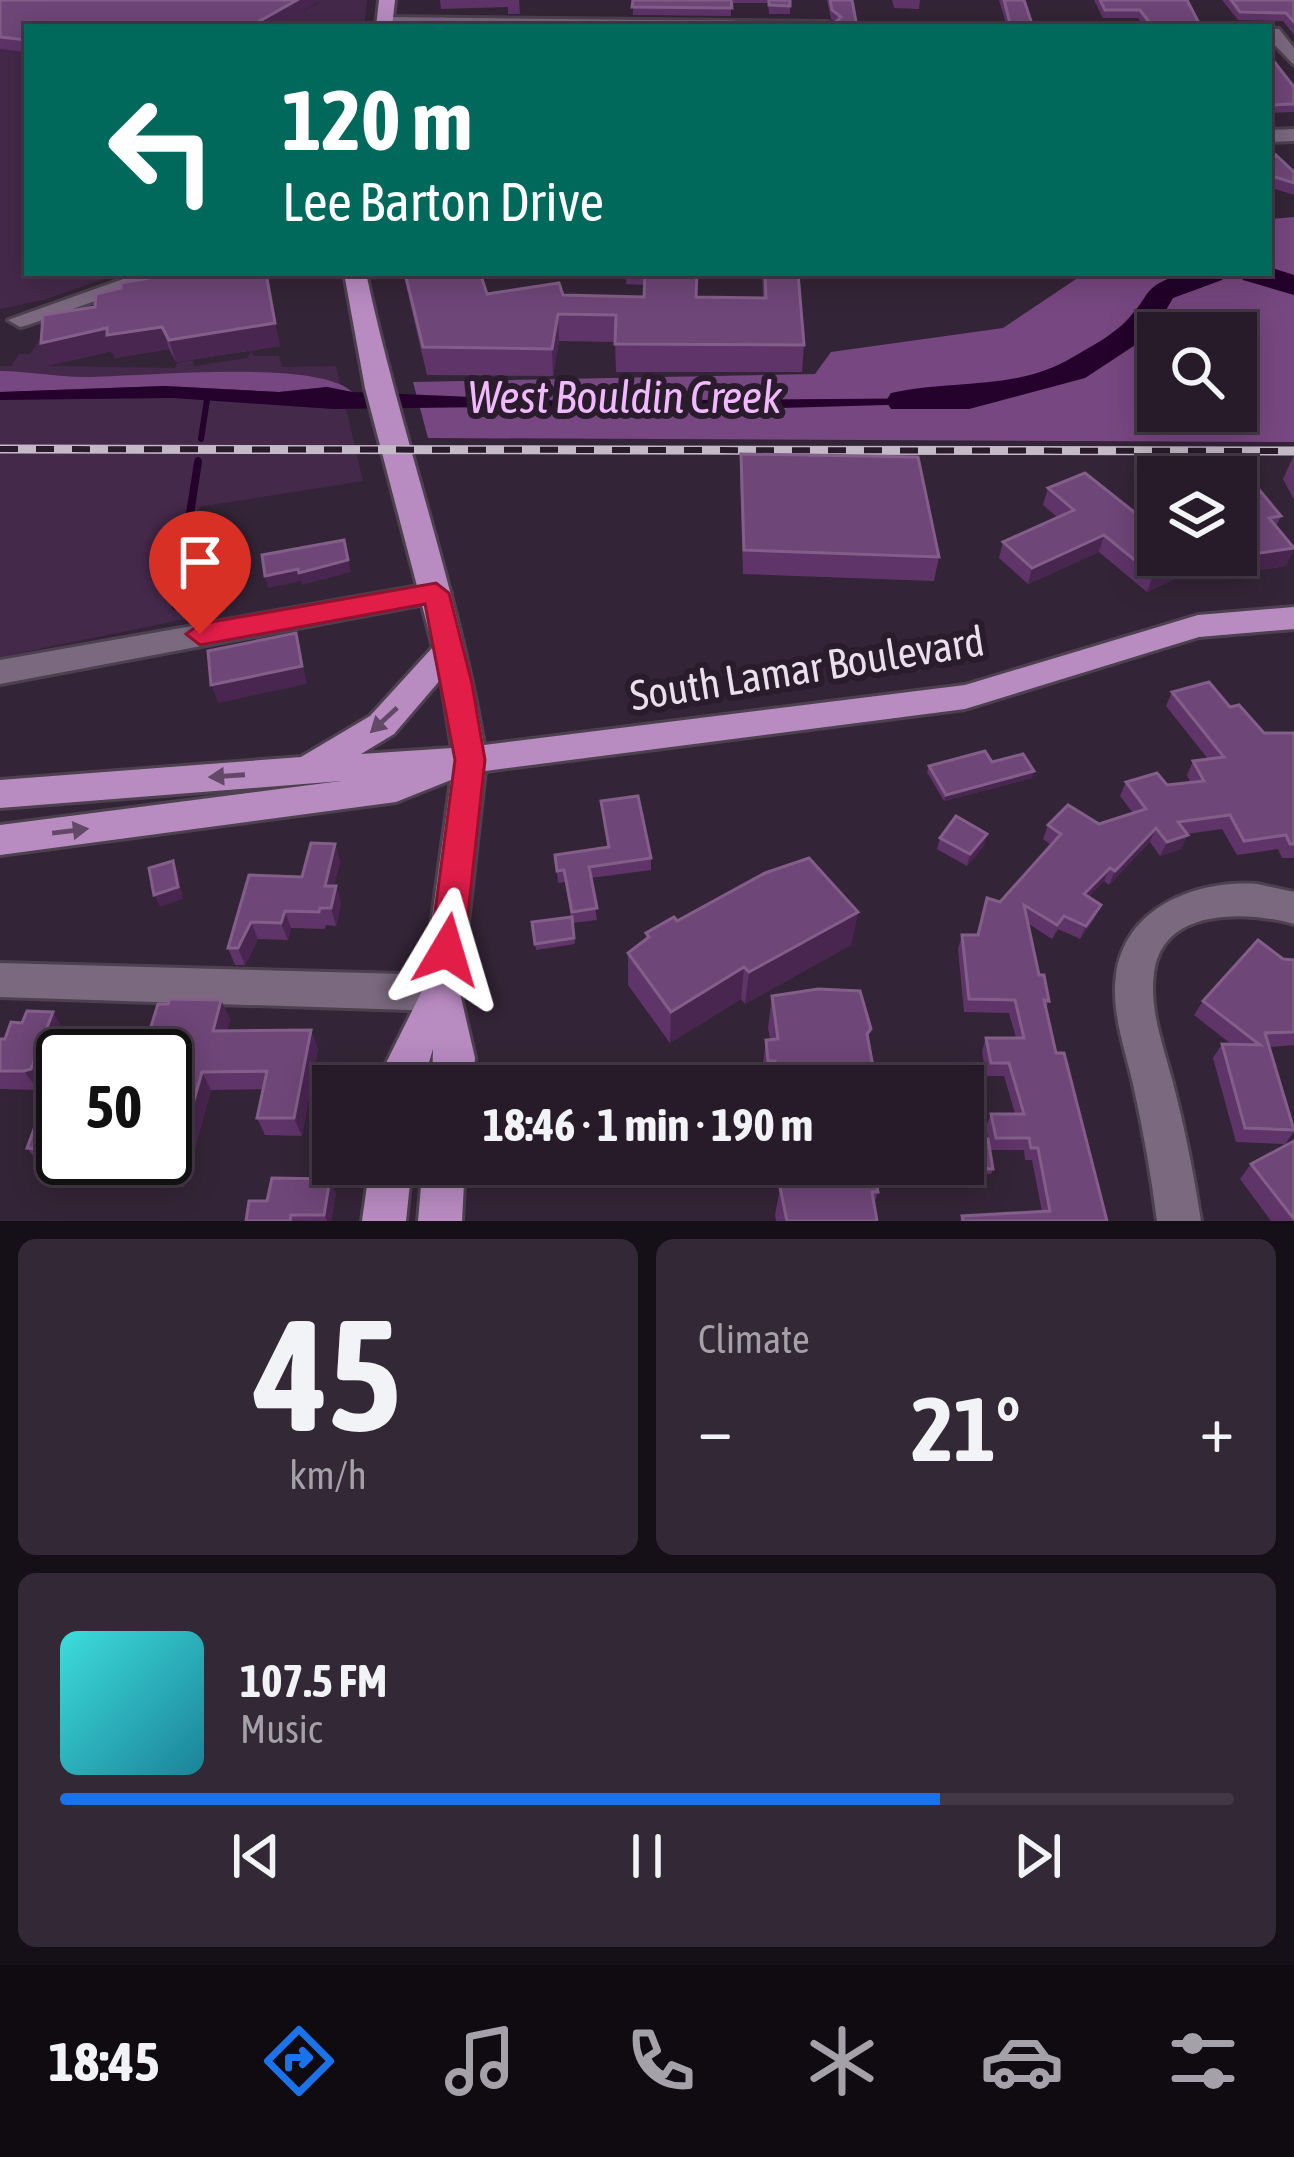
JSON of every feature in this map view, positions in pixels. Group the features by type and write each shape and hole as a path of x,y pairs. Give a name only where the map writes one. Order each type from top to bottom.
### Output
{"main road":[{"path":"356,276 378,388 436,593 470,760 441,994 454,1065"},
{"name":"South Lamar Boulevard","path":"0,794 470,760 965,697 1198,626 1294,618"},
{"path":"305,770 382,725 448,650"},
{"name":"South Lamar Boulevard","path":"0,840 396,788 470,760"},
{"path":"405,1065 441,994"},
{"path":"384,1221 388,1185"},
{"path":"440,1221 443,1185"}],"street":[{"path":"672,24 811,20"},
{"path":"1272,34 1294,60"},
{"path":"20,320 153,276"},
{"path":"0,672 436,593"},
{"path":"1179,1221 1173,1170 1135,1010 1136,969 1152,935 1177,912 1215,899 1267,900 1294,908"},
{"path":"0,980 441,994"}],"shaded area":[{"path":"289,0 367,0 364,24 278,24 319,3"},
{"path":"0,46 24,50 24,276 112,276 0,309"},
{"path":"1294,217 1294,442 428,438 413,382 815,374 831,352 1003,328 1081,276 1272,276 1272,219"},
{"path":"72,311 49,338 49,366 175,368 177,363 193,360 194,366 247,358 252,351 253,356 279,356 282,367 336,366 363,481 199,507 200,616 0,657 0,366 11,366 19,354 30,354 48,326 38,325 41,320"},
{"path":"0,371 84,377 267,372 304,375 352,392 327,387 279,392 164,386 0,392"},
{"path":"164,386 279,392 327,387 567,401 971,398 603,413 491,407 333,409 173,398 0,400 0,392"}],"building":[{"path":"0,0 297,0 254,24 24,24 24,40 0,37"},
{"path":"633,0 731,0 732,8 632,7"},
{"path":"769,0 790,0 790,6 769,5"},
{"path":"830,0 852,0 856,24 835,24 841,17 832,10"},
{"path":"1004,0 1024,0 1032,24 1010,24"},
{"path":"1100,0 1187,0 1199,24 1151,24 1140,10 1105,10"},
{"path":"1231,0 1294,0 1294,22 1286,13 1240,12"},
{"path":"442,19 441,24 411,23"},
{"path":"631,22 733,22 733,24"},
{"path":"1272,59 1294,87 1294,104 1272,105"},
{"path":"1276,155 1294,172 1294,183 1272,176"},
{"path":"161,276 267,276 275,323 169,340 162,327 107,335 107,328 41,343 43,315 95,307 96,294 121,288 121,283"},
{"path":"406,276 481,276 487,294 559,283 563,295 644,297 645,276 697,276 696,297 766,298 765,276 798,276 804,345 615,344 616,315 558,314 552,349 423,347"},
{"path":"741,454 918,457 939,557 744,550"},
{"path":"1085,473 1137,514 1137,562 1104,535 1032,568 1003,542 1074,510 1048,488"},
{"path":"1257,487 1281,516 1269,518 1294,548 1257,554"},
{"path":"344,540 348,560 265,576 262,555"},
{"path":"296,633 302,666 211,685 208,651"},
{"path":"1209,682 1230,707 1239,705 1264,733 1294,733 1294,844 1286,835 1244,841 1230,815 1178,822 1188,835 1167,842 1156,828 1115,871 1110,868 1084,894 1101,905 1086,926 1064,916 1057,925 1024,905 1039,975 1044,975 1049,1001 1044,1000 1056,1053 1064,1053 1107,1221 963,1221 962,1216 1050,1211 1038,1148 1031,1148 1029,1138 996,1138 991,1114 1024,1114 1009,1063 991,1063 986,1038 1024,1038 1015,1000 969,999 962,935 978,935 987,898 1000,902 1061,834 1048,825 1068,805 1099,824 1146,809 1126,782 1157,773 1167,785 1204,781 1193,761 1224,757 1172,692"},
{"path":"985,751 992,762 1023,754 1034,771 946,795 929,766"},
{"path":"638,796 651,858 589,867 597,908 572,912 564,870 557,871 555,855 609,847 601,801"},
{"path":"956,816 987,834 970,854 940,838"},
{"path":"311,843 335,844 325,886 336,886 331,908 285,911 281,923 251,922 238,948 228,948 249,875 302,877"},
{"path":"809,858 858,912 749,972 744,967 671,1012 628,953 649,937 646,933 674,917 677,921 765,873"},
{"path":"173,861 178,887 154,895 149,868"},
{"path":"572,917 574,938 535,944 532,922"},
{"path":"1258,940 1283,959 1294,960 1294,1032 1265,1033 1294,1130 1245,1128 1222,1044 1260,1045 1203,1001"},
{"path":"818,989 860,991 871,1029 867,1034 873,1065 775,1065 768,1061 766,1040 778,1039 772,996"},
{"path":"170,999 221,1000 213,1031 311,1030 294,1118 257,1118 267,1071 202,1072 192,1107 192,1029 150,1029 158,1004 168,1004"},
{"path":"27,1011 53,1012 46,1029 36,1029 31,1069 0,1071 0,1039 5,1039 11,1022 22,1023"},
{"path":"36,1124 36,1148 27,1148"},
{"path":"984,1139 988,1139 993,1169 984,1169"},
{"path":"1294,1141 1294,1219 1251,1164"},
{"path":"272,1178 312,1179 312,1185 329,1185 324,1215 246,1221 249,1201 267,1201"},
{"path":"877,1185 878,1192 872,1192 877,1221 787,1221 780,1187"}],"waterway":[{"name":"West Bouldin Creek","path":"904,401 969,398 1073,371 1140,327 1161,292 1203,276"},
{"name":"West Bouldin Creek","path":"1264,276 1294,285"},
{"path":"201,439 208,393"},
{"path":"197,465 198,460"},
{"path":"176,606 198,462"}],"railway":[{"path":"0,449 1294,451"}],"route":[{"path":"200,634 436,593 470,760 447,950"}]}
